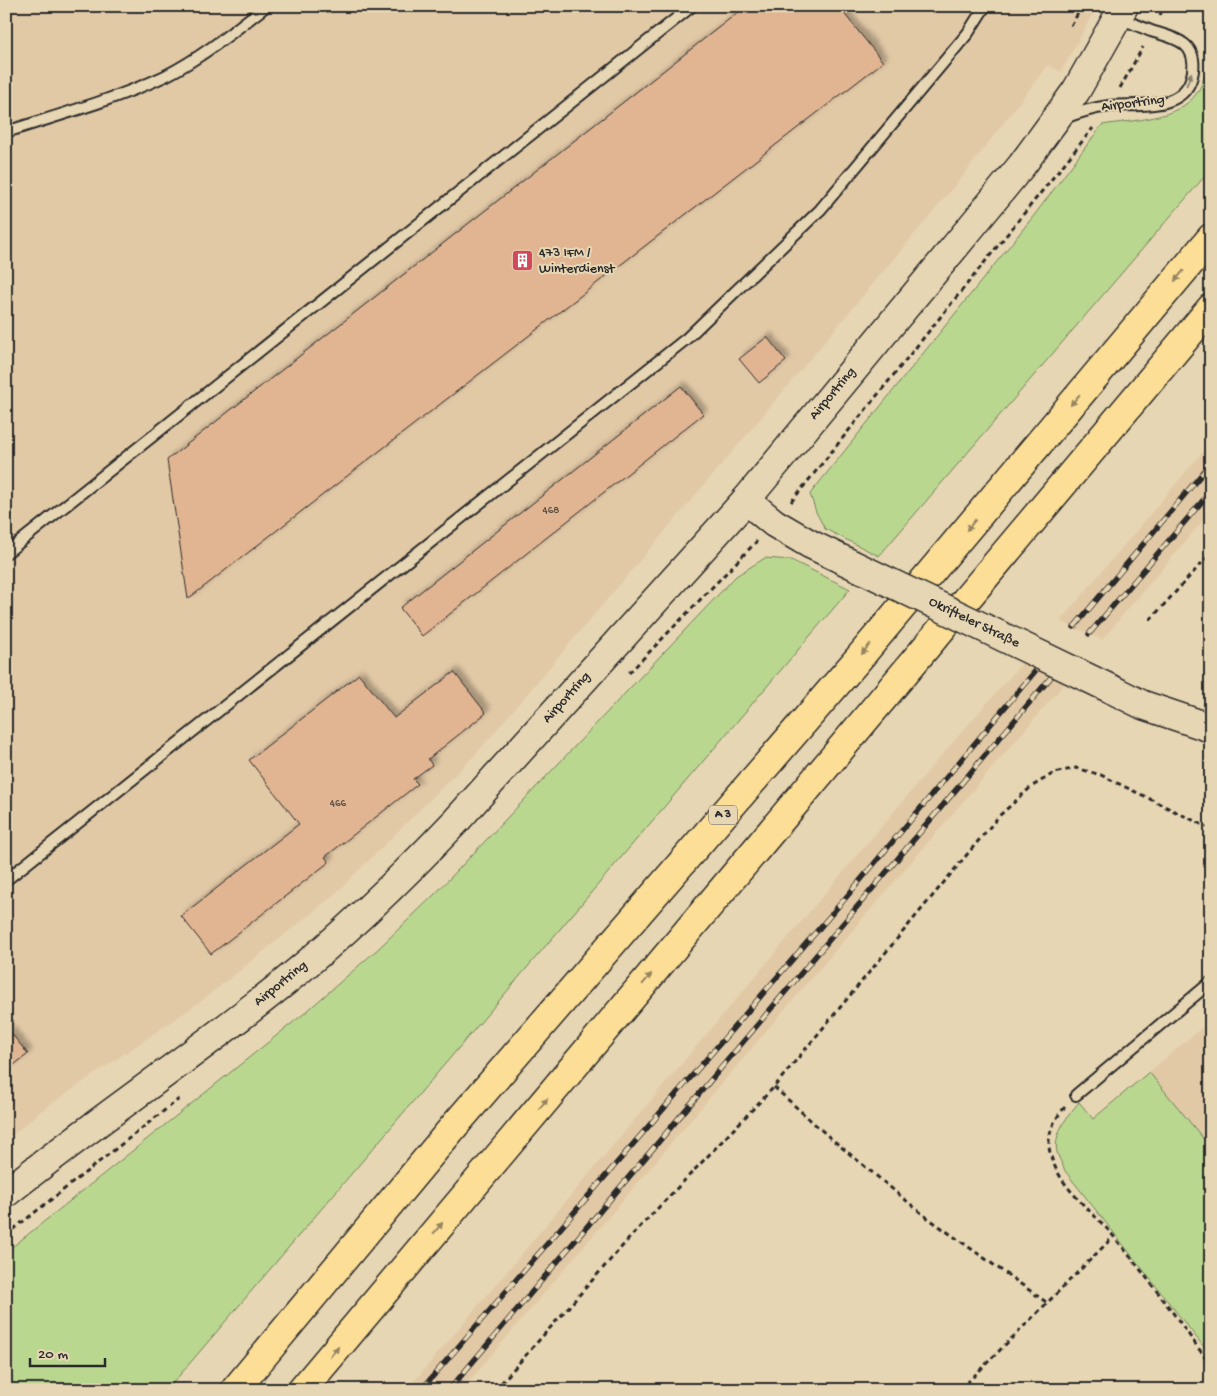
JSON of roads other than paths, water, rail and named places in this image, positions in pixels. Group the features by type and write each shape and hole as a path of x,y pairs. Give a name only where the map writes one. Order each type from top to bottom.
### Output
{"highway":[{"name":"A 3","path":"235,1390 455,1125 858,658 1211,238"},
{"path":"302,1390 1211,308"}],"street":[{"name":"Airportring","path":"6,1193 286,981 362,915 456,821 746,500 968,232 1022,165 1076,91 1122,12"},
{"name":"Okrifteler Straße","path":"746,500 774,523 810,544 1143,705 1211,728"}],"lane":[{"path":"6,132 103,100 166,75 214,46 266,6"},
{"path":"6,553 692,6"},
{"path":"6,880 686,339 820,210 968,33 985,6"},
{"name":"Airportring","path":"1051,126 1066,117 1087,110 1110,106 1162,103 1177,98 1187,87 1194,64 1192,54 1182,41 1152,31 1122,12"},
{"path":"1076,1095 1211,982"}],"railway":[{"path":"1074,627 1211,463"},
{"path":"1089,634 1211,491"},
{"path":"421,1390 848,895 1037,669"},
{"path":"449,1390 1052,676"}],"place":[{"name":"473 IFM / Winterdienst","path":"523,261"}]}
